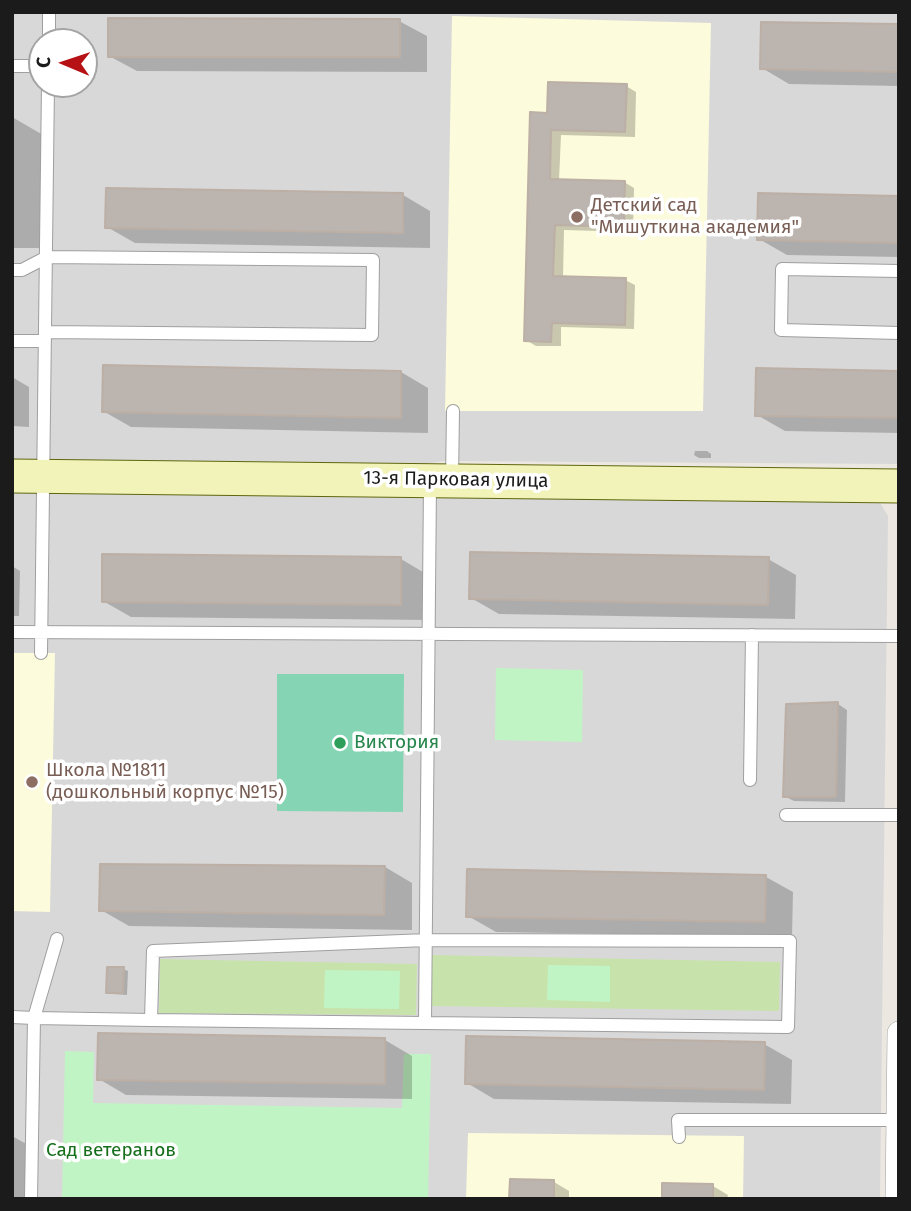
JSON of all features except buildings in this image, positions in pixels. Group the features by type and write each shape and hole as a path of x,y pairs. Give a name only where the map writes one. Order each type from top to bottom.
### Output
{"street":[{"name":"13-я Парковая улица","path":"27,476 899,486"},
{"path":"897,1199 899,1033"}],"lane":[{"path":"41,653 27,476 45,337 48,98"},
{"path":"12,270 22,270 47,257 373,260 372,335 45,337 12,341"},
{"path":"899,271 782,269 781,330 899,333"},
{"path":"425,1022 428,633 441,480 453,411"},
{"path":"12,632 899,636"},
{"path":"750,780 752,635"},
{"path":"786,815 899,815"},
{"path":"31,1199 34,1018 57,939"},
{"path":"12,1017 151,1020 788,1027 790,942 427,940 153,951 151,1020"},
{"path":"679,1137 678,1120 898,1120"}],"shaded area":[{"path":"12,12 899,12 899,464 444,461 413,466 12,461"},
{"name":"Детский сад \"Мишуткина академия\"","path":"452,16 711,23 703,411 445,411"},
{"path":"12,492 878,499 888,516 880,1199 12,1199"},
{"name":"Школа №1811 (дошкольный корпус №15)","path":"12,653 55,653 50,912 12,911"},
{"path":"468,1133 744,1136 743,1199 466,1199"}],"green space":[{"path":"496,668 583,670 582,742 495,740"},
{"name":"Виктория","path":"277,674 404,674 403,812 277,811"},
{"path":"432,955 780,962 779,1011 432,1006"},
{"path":"160,959 417,964 416,1015 159,1013"},
{"path":"548,965 610,966 610,1002 547,1000"},
{"path":"325,970 400,971 399,1009 324,1008"},
{"name":"Сад ветеранов","path":"65,1051 94,1052 93,1103 402,1108 404,1054 431,1054 428,1199 62,1199"}],"place":[{"name":"Детский сад \"Мишуткина академия\"","path":"577,217"},
{"name":"Виктория","path":"340,743"},
{"name":"Школа №1811 (дошкольный корпус №15)","path":"32,782"}]}
